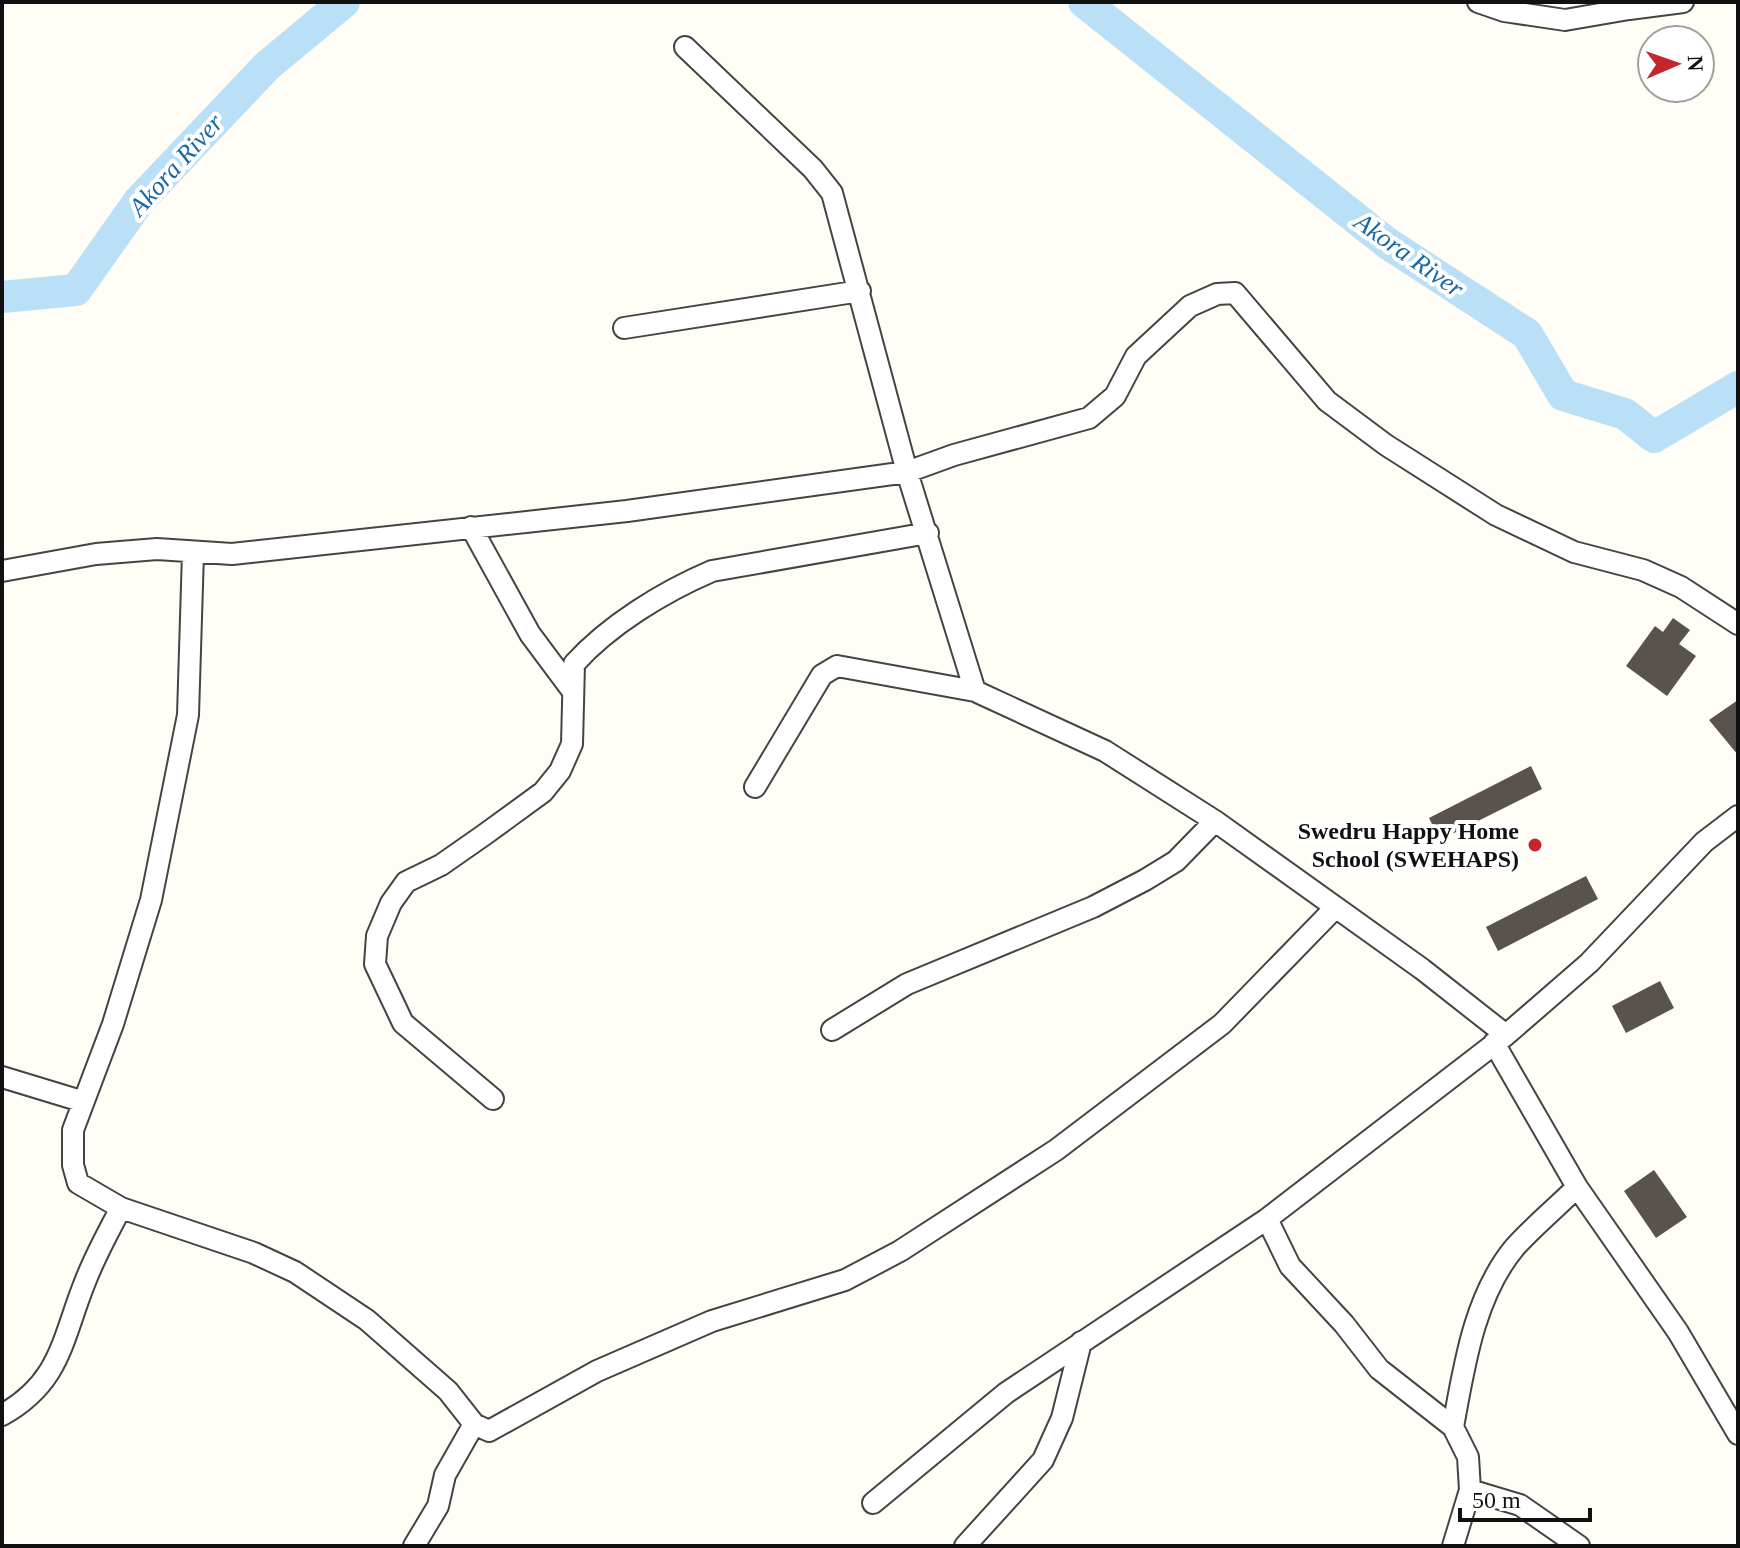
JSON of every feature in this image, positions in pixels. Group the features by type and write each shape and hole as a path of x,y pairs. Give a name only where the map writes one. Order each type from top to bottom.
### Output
{"street":[{"path":"1478,2 1504,11 1565,20 1629,6 1683,2"},
{"path":"685,47 813,169 832,193 907,472 975,691"},
{"path":"624,328 860,291"},
{"path":"2,571 110,553 157,549 232,554 627,511 907,472 954,455 1089,418 1115,396 1136,356 1190,306 1217,294 1235,293 1327,401 1386,445 1496,515 1574,552 1656,576 1681,587 1738,624"},
{"path":"471,527 530,634 571,689"},
{"path":"493,1099 403,1023 375,964 377,936 391,903 406,882 441,865 484,835 543,792 560,771 572,744 574,664 592,644 699,576 712,571 928,533"},
{"path":"193,553 188,715 151,900 113,1024 81,1101 73,1130 73,1165 78,1183 121,1208 254,1253 295,1272 367,1320 448,1391 474,1424 489,1431 597,1371 683,1333 845,1280 900,1251 1056,1150 1210,1033 1334,909"},
{"path":"755,787 822,675 837,666 857,667 975,691 1105,751 1215,821 1422,969 1500,1039 1577,1187 1678,1332 1738,1434"},
{"path":"873,1503 982,1412 1081,1342 1267,1219 1500,1039 1589,963 1704,842 1738,816"},
{"path":"832,1030 907,984 1093,907 1145,880 1176,861 1215,821"},
{"path":"2,1077 81,1101"},
{"path":"1453,1427 1478,1314 1499,1270 1516,1247 1577,1187"},
{"path":"2,1415 26,1402 43,1385 60,1355 89,1270 121,1208"},
{"path":"1267,1219 1290,1266 1317,1299 1344,1324 1379,1369 1453,1427 1468,1457 1470,1490 1453,1546"},
{"path":"965,1546 1043,1460 1062,1418 1081,1342"},
{"path":"414,1546 438,1506 445,1475 474,1424"},
{"path":"1470,1490 1520,1505 1579,1546"}],"building":[{"path":"1673,618 1690,630 1679,644 1696,656 1667,696 1626,666 1655,626 1663,632"},
{"path":"1738,700 1738,755 1709,720"},
{"path":"1531,766 1542,789 1440,840 1429,818"},
{"path":"1586,876 1598,899 1498,951 1486,927"},
{"path":"1660,981 1674,1008 1626,1033 1612,1006"},
{"path":"1654,1170 1687,1217 1656,1238 1624,1191"}],"waterway":[{"name":"Akora River","path":"2,297 76,290 139,201 267,66 344,2"},
{"name":"Akora River","path":"1084,2 1387,243 1527,334 1563,395 1625,414 1654,437 1738,387"}],"place":[{"name":"Swedru Happy Home School (SWEHAPS)","path":"1535,845"}]}
